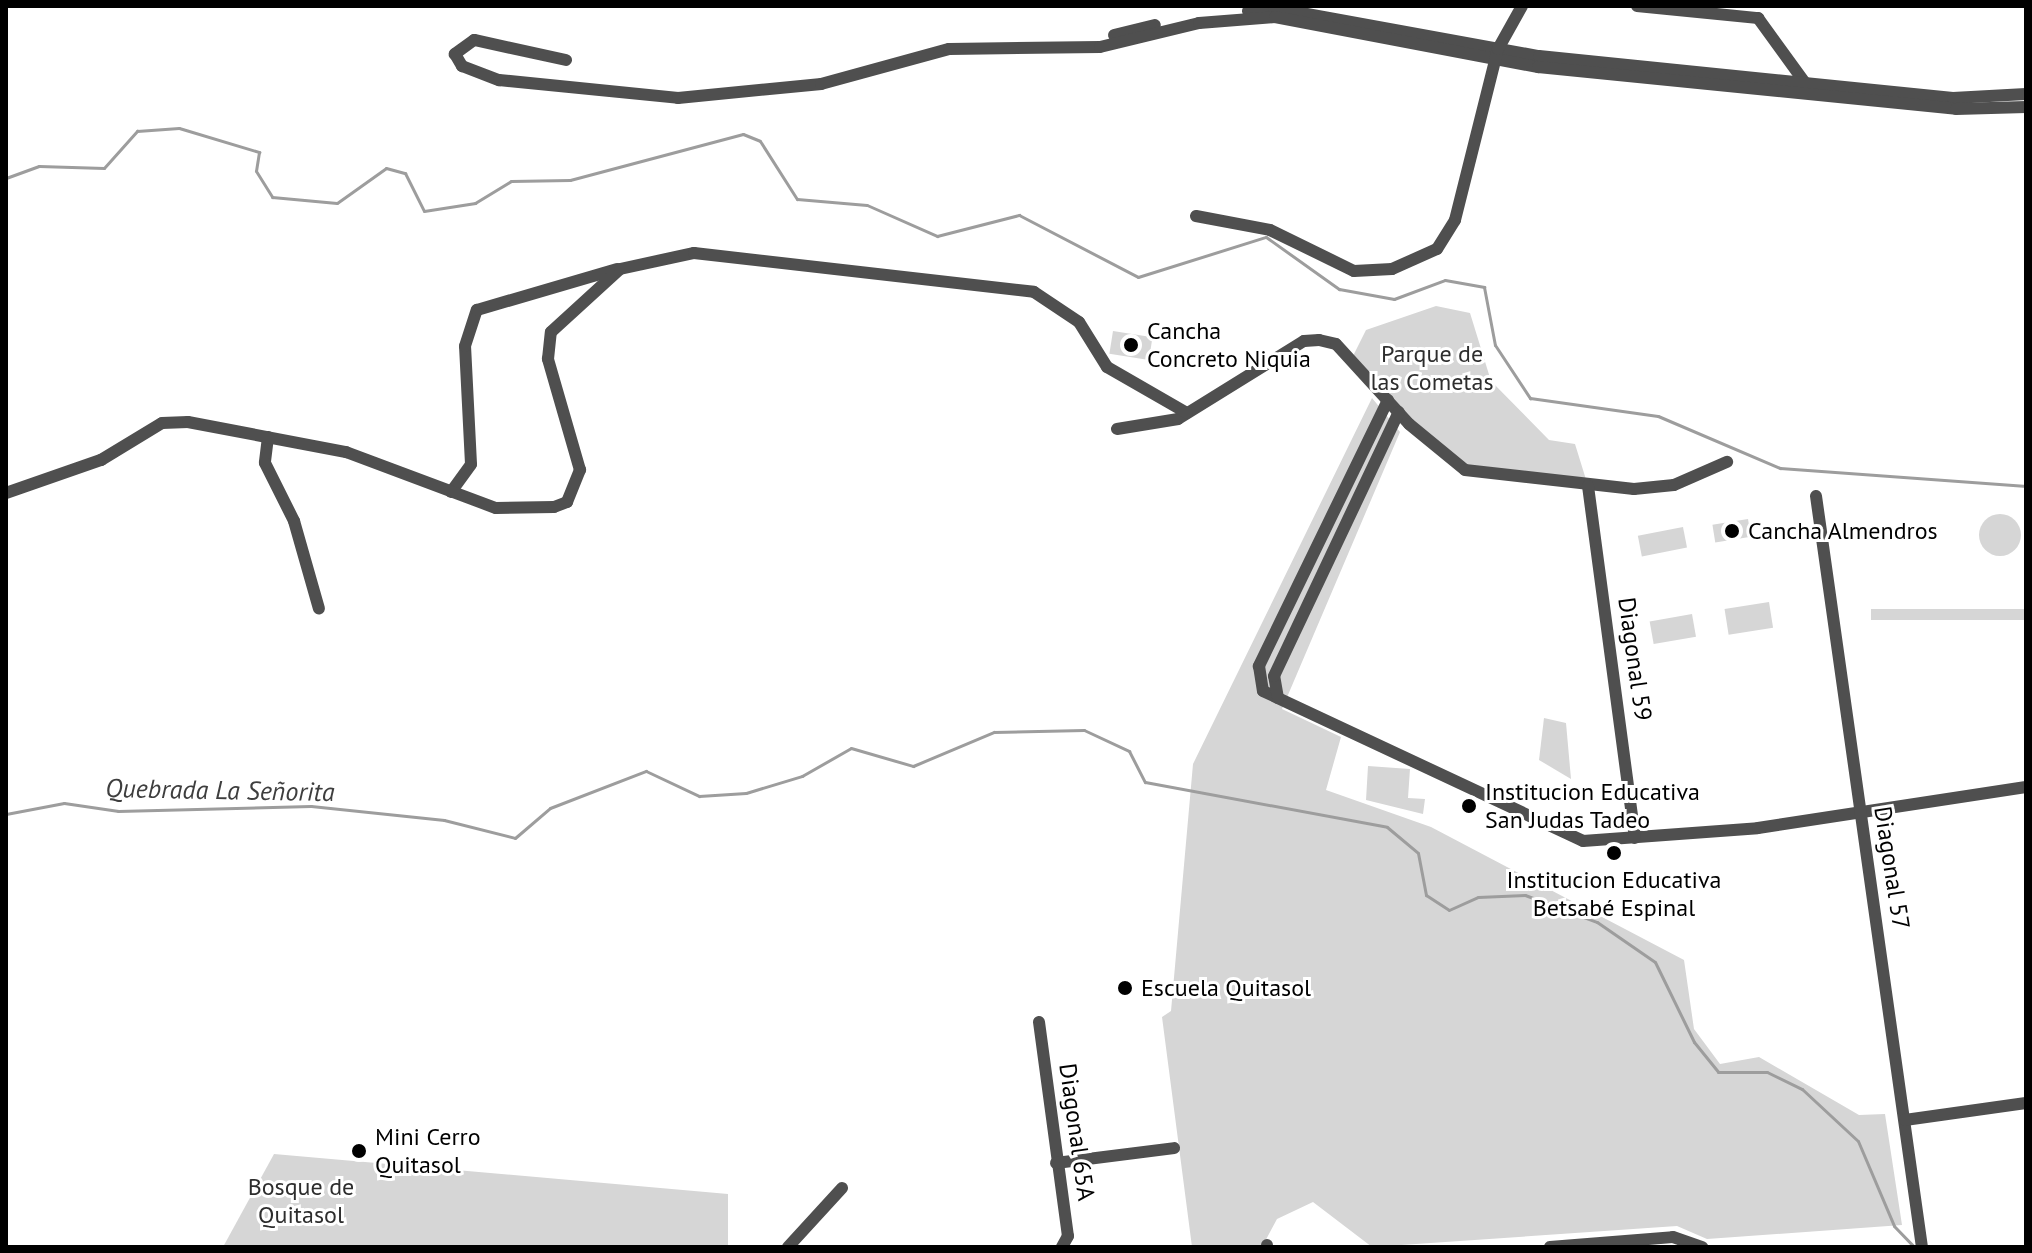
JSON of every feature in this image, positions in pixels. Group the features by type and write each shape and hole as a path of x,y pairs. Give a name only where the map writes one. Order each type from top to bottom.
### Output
{"street":[{"path":"1196,216 1270,230 1354,271 1392,269 1437,249 1455,220 1497,54 1522,6"},
{"path":"1637,6 1758,18 1808,88"},
{"path":"566,60 474,40 461,43 455,54 462,66 499,80 678,98 821,84 949,49 1083,47 1191,17 1274,8 1497,54 1808,88 1956,109 2026,107"},
{"path":"1808,88 1953,98 2026,94"},
{"path":"451,492 471,464 465,346 477,310 620,269 694,253 1019,287 1079,322 1115,374 1187,413"},
{"path":"6,493 101,460 162,423 268,437 346,452 496,508 567,502 580,470 549,337 620,269"},
{"path":"1117,429 1166,424 1312,340 1336,344 1455,467 1588,486 1674,485 1727,462"},
{"path":"1388,400 1259,666 1258,685 1278,698 1445,773 1580,840 1635,838 2026,787"},
{"path":"1278,698 1274,676 1399,412"},
{"path":"268,437 265,463 294,521 319,609"},
{"name":"Diagonal 59","path":"1588,486 1635,838"},
{"name":"Diagonal 57","path":"1816,496 1922,1247"},
{"name":"Diagonal 65A","path":"1039,1022 1065,1241"},
{"path":"1905,1120 2026,1103"},
{"path":"1056,1163 1174,1148"},
{"path":"788,1247 842,1188"},
{"path":"1550,1247 1639,1244 1673,1237 1702,1247"},
{"path":"1065,1241 1078,1247"}],"green space":[{"name":"Parque de las Cometas","path":"1436,306 1470,313 1491,381 1549,440 1575,444 1588,486 1455,466 1352,358 1366,330"},
{"name":"Cancha Concreto Niquia","path":"1113,331 1153,337 1149,360 1109,354"},
{"path":"1372,398 1400,432 1282,709 1341,737 1326,790 1431,827 1684,960 1694,1029 1720,1064 1759,1057 1859,1115 1885,1114 1902,1225 1707,1239 1677,1226 1372,1247 1313,1202 1277,1219 1262,1247 1192,1247 1162,1017 1171,1011 1193,764"},
{"path":"2000,514 2015,520 2021,535 2015,550 2000,556 1985,550 1979,535 1985,520"},
{"name":"Cancha Almendros","path":"1748,519 1751,537 1715,542 1712,525"},
{"path":"1683,527 1687,548 1642,556 1638,536"},
{"path":"1769,602 1773,628 1729,635 1725,609"},
{"path":"1871,609 2026,609 2026,620 1871,620"},
{"path":"1692,614 1696,637 1654,644 1650,621"},
{"path":"1544,718 1566,723 1571,779 1539,760"},
{"path":"1368,766 1410,769 1408,798 1425,799 1423,814 1366,800"},
{"name":"Bosque de Quitasol","path":"274,1154 728,1194 728,1247 223,1247"}],"waterway":[{"path":"6,178 39,166 104,168 137,131 179,128 259,152 256,171 272,197 337,203 386,168 405,173 424,211 475,203 511,181 570,180 743,134 760,141 797,199 867,205 937,236 1019,215 1138,277 1266,237 1339,289 1394,299 1445,280 1484,287 1495,345 1530,398 1658,416 1780,468 2026,486"},
{"name":"Quebrada La Señorita","path":"6,814 64,803 118,811 311,806 444,820 515,838 550,808 646,771 699,796 746,793 802,776 851,748 913,766 994,732 1084,730 1129,751 1145,782 1387,827 1418,853 1426,895 1449,910 1478,897 1525,895 1597,922 1655,962 1694,1042 1718,1072 1767,1072 1802,1089 1858,1141 1894,1226 1914,1247"}],"place":[{"name":"Cancha Concreto Niquia","path":"1131,345"},
{"name":"Cancha Almendros","path":"1732,531"},
{"name":"Institucion Educativa San Judas Tadeo","path":"1469,806"},
{"name":"Institucion Educativa Betsabé Espinal","path":"1614,853"},
{"name":"Escuela Quitasol","path":"1125,988"},
{"name":"Mini Cerro Quitasol","path":"359,1151"}]}
